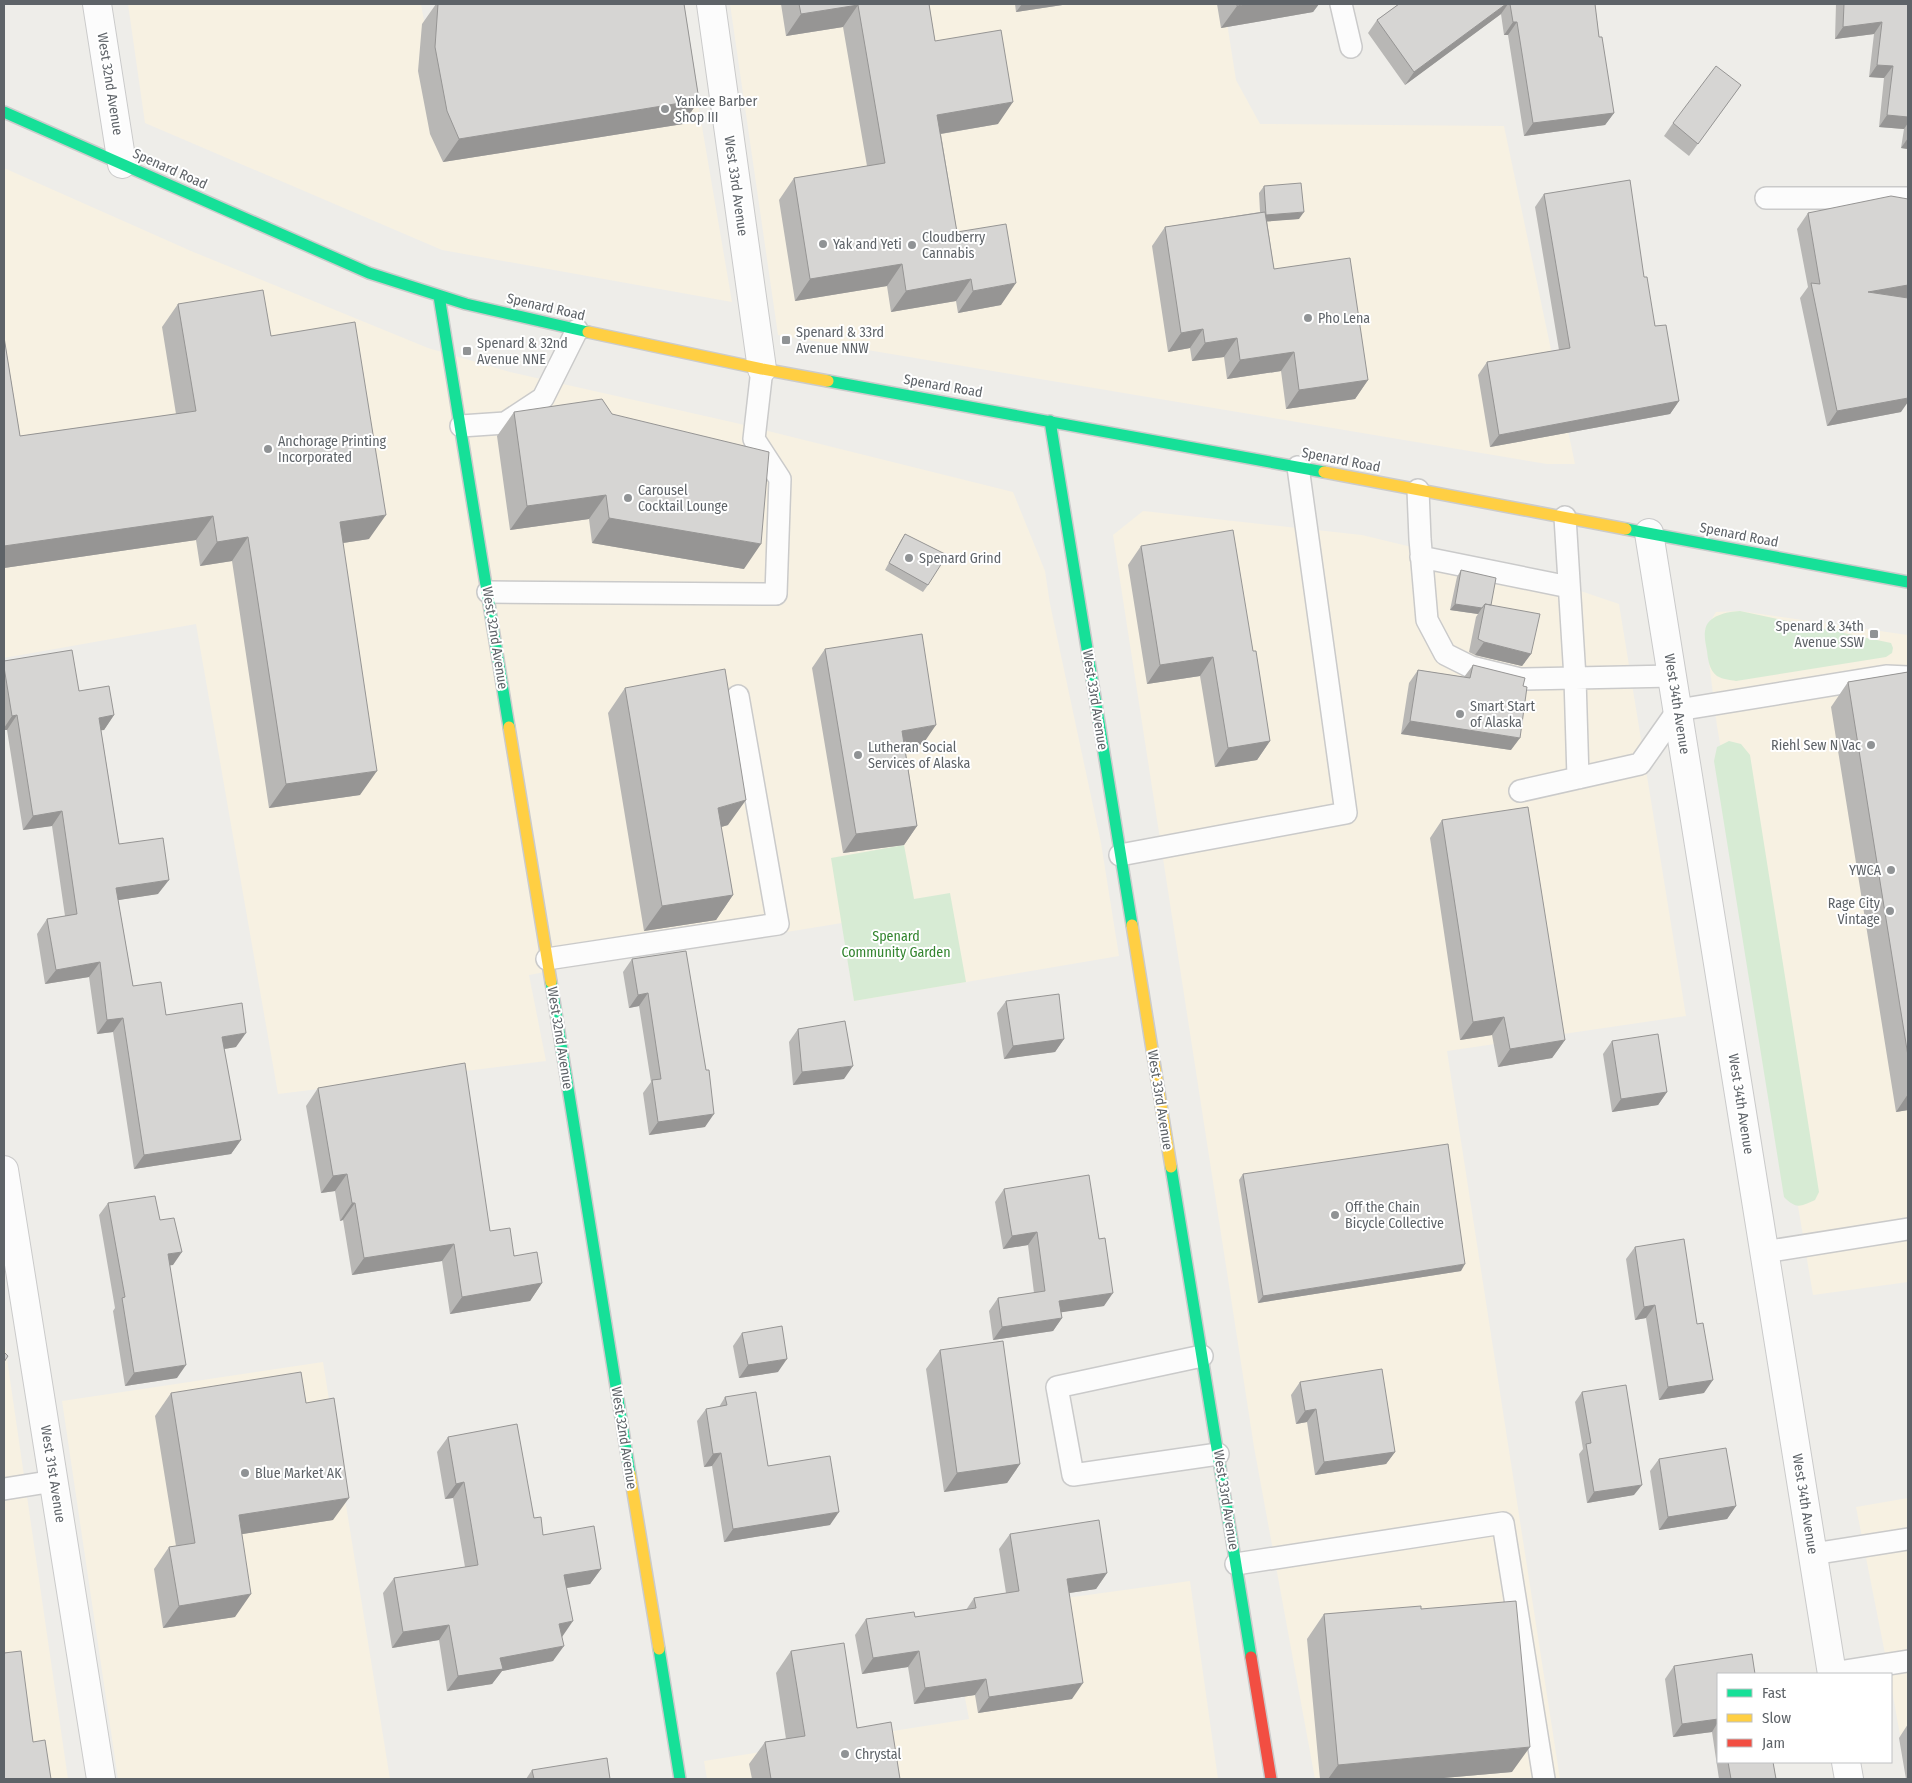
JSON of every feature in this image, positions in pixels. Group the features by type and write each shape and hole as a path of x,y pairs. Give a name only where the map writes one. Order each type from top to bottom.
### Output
{"street":[{"name":"West 32nd Avenue","path":"97,4 122,164"},
{"name":"West 33rd Avenue","path":"711,4 762,369"},
{"name":"Spenard Road","path":"4,112 368,273 439,296 577,330 762,369 1050,421 1908,582"},
{"name":"West 32nd Avenue","path":"439,296 680,1779"},
{"name":"West 33rd Avenue","path":"1050,421 1271,1779"},
{"name":"West 34th Avenue","path":"1649,533 1832,1673"},
{"name":"West 31st Avenue","path":"4,1170 9,1235 54,1481 101,1779"},
{"path":"1846,1763 1849,1779"}],"lane":[{"path":"1341,4 1351,48"},
{"path":"1766,198 1908,198"},
{"path":"460,426 505,423 543,398 577,330"},
{"path":"488,592 776,594 780,479 754,439 762,369"},
{"path":"1120,855 1346,813 1298,468"},
{"path":"1418,490 1421,557 1427,620 1445,654 1471,667 1520,679 1673,676"},
{"path":"1565,517 1575,678 1578,778"},
{"path":"1421,557 1569,586"},
{"path":"1520,791 1640,764 1678,710 1886,676 1908,677"},
{"path":"547,958 778,924 738,696"},
{"path":"1764,1252 1908,1229"},
{"path":"1202,1356 1057,1387 1073,1475 1218,1454"},
{"path":"4,1489 54,1481"},
{"path":"1236,1564 1503,1523 1544,1779"},
{"path":"1813,1554 1908,1538"},
{"path":"1838,1673 1908,1661"}],"shaded area":[{"path":"128,4 421,4 424,21 681,4 732,302 442,250 145,123"},
{"path":"730,4 1224,4 1236,80 1260,124 1504,126 1575,464 1547,464 778,335"},
{"path":"4,168 191,251 428,348 510,372 736,423 1013,492 1045,571 1050,604 1101,843 1119,956 854,1001 842,923 583,965 529,975 546,1061 278,1094 196,624 4,658"},
{"path":"1143,511 1362,535 1548,580 1619,604 1686,1016 1447,1051 1560,1779 1315,1779 1254,1447 1113,535"},
{"path":"1740,611 1908,635 1908,1282 1813,1295 1717,726 1705,630 1716,612"},
{"path":"4,1338 68,1779 4,1779"},
{"path":"323,1362 390,1779 118,1779 62,1401"},
{"path":"1908,1498 1908,1779 1892,1691 1892,1673 1889,1673 1856,1507"},
{"path":"1190,1581 1218,1779 707,1779 704,1761 969,1719 949,1614"}],"green space":[{"path":"1740,611 1891,643 1892,653 1886,657 1736,681 1724,679 1714,674 1708,661 1705,631 1709,621 1718,615"},
{"path":"1729,741 1741,744 1750,755 1819,1192 1815,1200 1798,1206 1792,1204 1784,1197 1714,761 1717,747"},
{"name":"Spenard Community Garden","path":"904,845 914,899 950,893 966,982 854,1001 831,858"}],"building":[{"path":"438,4 684,4 699,100 459,139 447,111 435,47"},
{"path":"799,4 929,4 935,41 1001,30 1013,102 937,115 957,232 1006,224 1016,283 973,291 971,279 906,291 902,264 810,279 794,178 885,163 858,5 801,14"},
{"path":"1399,4 1506,4 1414,72 1377,20"},
{"path":"1510,4 1595,4 1599,37 1602,37 1614,113 1533,123 1517,22 1513,22"},
{"path":"1844,4 1908,4 1908,117 1887,115 1893,66 1877,65 1882,22 1843,27"},
{"path":"1716,66 1741,85 1698,144 1673,123"},
{"path":"1630,180 1644,277 1647,277 1655,326 1666,325 1679,401 1499,435 1487,362 1570,348 1544,194"},
{"path":"1301,183 1304,212 1266,215 1264,186"},
{"path":"1891,196 1908,199 1908,285 1868,292 1908,298 1908,398 1837,411 1811,283 1820,284 1808,213"},
{"path":"1265,212 1274,269 1350,258 1368,380 1299,390 1294,352 1240,360 1237,338 1205,343 1203,329 1181,333 1165,227"},
{"path":"263,290 271,336 355,322 386,515 340,522 377,771 286,784 248,537 217,542 213,516 4,546 4,337 20,436 196,411 178,304"},
{"name":"Carousel Cocktail Lounge","path":"602,399 612,414 769,452 761,544 609,518 606,495 527,506 514,412"},
{"path":"1233,530 1253,651 1256,651 1270,741 1228,748 1213,657 1160,665 1141,546"},
{"path":"905,534 947,555 928,585 889,563"},
{"path":"1461,570 1496,578 1491,605 1485,604 1482,608 1455,604"},
{"path":"1485,604 1540,614 1531,654 1478,639"},
{"name":"Lutheran Social Services of Alaska","path":"922,634 936,725 902,731 917,826 856,834 825,649"},
{"path":"72,650 79,691 109,686 114,715 99,718 119,844 163,838 169,880 116,888 133,986 161,982 166,1015 242,1003 246,1033 222,1037 241,1140 144,1155 123,1018 107,1020 100,962 56,970 47,919 77,914 62,811 33,816 17,715 12,716 4,661"},
{"name":"Smart Start of Alaska","path":"1473,665 1525,678 1523,686 1527,687 1520,738 1410,721 1418,670 1470,678"},
{"path":"725,669 746,800 718,808 733,895 662,906 625,688"},
{"path":"1908,672 1908,1056 1848,682"},
{"path":"1528,807 1565,1040 1510,1049 1504,1017 1473,1022 1442,820"},
{"path":"686,951 706,1070 709,1070 714,1114 658,1122 652,1080 661,1079 648,993 638,995 632,959"},
{"path":"1059,994 1064,1039 1013,1046 1006,1001"},
{"path":"845,1021 853,1066 802,1072 798,1029"},
{"path":"1658,1034 1667,1092 1621,1099 1612,1041"},
{"path":"465,1063 490,1231 510,1228 514,1256 537,1252 542,1283 462,1297 454,1244 364,1258 355,1203 352,1203 347,1174 333,1176 318,1088"},
{"path":"1448,1144 1465,1264 1263,1296 1243,1174"},
{"path":"1089,1175 1099,1239 1105,1238 1113,1293 1059,1301 1062,1318 1002,1327 998,1298 1045,1291 1037,1232 1012,1236 1004,1189"},
{"path":"155,1196 160,1220 174,1218 182,1252 168,1254 186,1365 134,1373 122,1298 125,1297 108,1203"},
{"path":"1684,1239 1697,1324 1703,1323 1713,1380 1668,1387 1655,1305 1644,1307 1635,1247"},
{"path":"782,1326 787,1359 748,1365 742,1333"},
{"path":"1003,1341 1020,1464 957,1473 940,1350"},
{"path":"4,1352 8,1356 4,1362"},
{"path":"1382,1369 1395,1452 1324,1462 1316,1409 1305,1411 1300,1382"},
{"name":"Blue Market AK","path":"301,1372 306,1403 334,1398 349,1498 239,1515 251,1594 179,1606 169,1547 195,1543 171,1393"},
{"path":"1626,1385 1642,1485 1594,1492 1586,1444 1591,1443 1582,1392"},
{"path":"756,1392 768,1466 830,1456 839,1512 733,1529 721,1453 713,1454 706,1409 727,1405 725,1397"},
{"path":"517,1424 534,1518 541,1517 543,1535 594,1526 601,1569 564,1575 573,1621 559,1624 564,1646 500,1658 503,1669 458,1676 449,1625 403,1632 394,1578 478,1565 464,1482 456,1484 448,1437"},
{"path":"1726,1448 1736,1506 1668,1517 1659,1459"},
{"path":"1099,1520 1107,1573 1067,1579 1083,1683 989,1697 986,1679 925,1688 919,1651 873,1658 866,1619 914,1612 915,1617 976,1608 974,1598 1019,1591 1010,1534"},
{"path":"1516,1601 1530,1747 1338,1765 1324,1614 1421,1606 1421,1609"},
{"path":"844,1643 857,1728 891,1722 900,1779 771,1779 765,1742 805,1736 791,1651"},
{"path":"21,1651 33,1742 45,1740 51,1779 4,1779 4,1653"},
{"path":"1752,1654 1755,1673 1717,1673 1717,1719 1682,1724 1674,1666"},
{"path":"607,1758 610,1779 534,1779 532,1770"},
{"path":"1728,1763 1773,1763 1776,1779 1731,1779"}],"traffic: fast":[{"path":"4,112 369,273 466,304 588,332"},
{"path":"439,296 509,727"},
{"path":"828,381 1324,472"},
{"path":"1050,421 1132,925"},
{"path":"1626,529 1908,582"},
{"path":"551,982 630,1474"},
{"path":"1171,1167 1251,1657"},
{"path":"659,1649 680,1779"}],"traffic: slow":[{"path":"588,332 828,381"},
{"path":"1324,472 1626,529"},
{"path":"509,727 551,982"},
{"path":"1132,925 1171,1167"},
{"path":"630,1474 659,1649"}],"traffic: jam":[{"path":"1251,1657 1271,1779"}],"place":[{"name":"Yankee Barber Shop III","path":"665,109"},
{"name":"Yak and Yeti","path":"823,244"},
{"name":"Cloudberry Cannabis","path":"912,245"},
{"name":"Pho Lena","path":"1308,318"},
{"name":"Spenard & 33rd Avenue NNW","path":"786,340"},
{"name":"Spenard & 32nd Avenue NNE","path":"467,351"},
{"name":"Anchorage Printing Incorporated","path":"268,449"},
{"name":"Carousel Cocktail Lounge","path":"628,498"},
{"name":"Spenard Grind","path":"909,558"},
{"name":"Spenard & 34th Avenue SSW","path":"1874,634"},
{"name":"Smart Start of Alaska","path":"1460,714"},
{"name":"Riehl Sew N Vac","path":"1871,745"},
{"name":"Lutheran Social Services of Alaska","path":"858,755"},
{"name":"YWCA","path":"1891,870"},
{"name":"Rage City Vintage","path":"1890,911"},
{"name":"Off the Chain Bicycle Collective","path":"1335,1215"},
{"name":"Blue Market AK","path":"245,1473"},
{"name":"Chrystal","path":"845,1754"}]}
